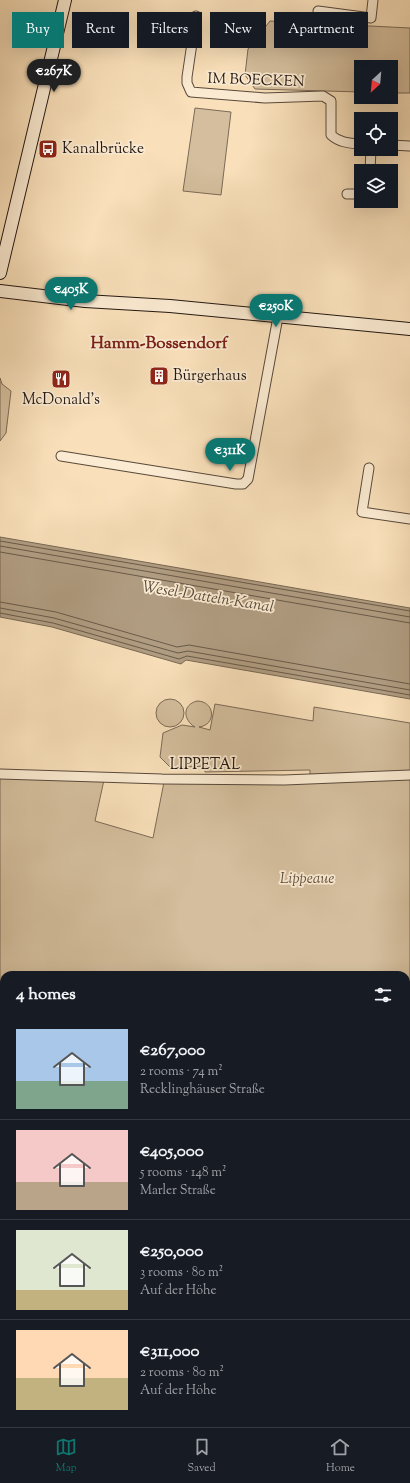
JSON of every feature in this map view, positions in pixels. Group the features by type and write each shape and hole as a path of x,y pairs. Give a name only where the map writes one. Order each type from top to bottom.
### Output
{"main road":[{"path":"0,273 65,0"},
{"path":"0,291 410,329"}],"street":[{"path":"318,11 371,18 373,0"},
{"name":"IM BOECKEN","path":"191,48 186,77 191,92 265,98 323,96 331,101 331,134 336,140 354,143"},
{"path":"398,145 410,146"},
{"path":"347,194 354,194"},
{"path":"61,456 243,484 248,479 278,317"},
{"path":"369,468 362,512 410,520"},
{"name":"LIPPETAL","path":"0,774 162,779 276,780 410,775"}],"green space":[{"path":"270,21 274,21 274,48 368,48 368,26 410,28 410,93 398,93 398,60 354,60 354,92 255,89 245,75 248,49 266,48 266,26"},
{"path":"195,108 231,112 221,195 183,191"},
{"path":"0,378 2,384 11,391 6,433 0,441"},
{"path":"170,699 180,703 184,713 180,723 170,727 160,723 156,713 160,703"},
{"path":"197,701 203,702 207,705 212,713 209,722 199,727 210,730 215,704 313,721 314,707 410,723 410,772 310,776 310,770 205,772 205,766 171,768 160,757 163,733 182,725 195,727 188,721 186,713 189,706"},
{"name":"Lippeaue","path":"0,777 104,780 95,821 153,838 164,782 410,779 410,971 0,971"}],"water":[{"name":"Wesel-Datteln-Kanal","path":"0,537 410,608 410,699 186,660 181,664 52,627 0,617"}],"place":[{"name":"Kanalbrücke","path":"48,149"},
{"name":"Bürgerhaus","path":"159,376"},
{"name":"McDonald's","path":"61,379"}],"district":[{"name":"Hamm-Bossendorf","path":"159,344"}]}
